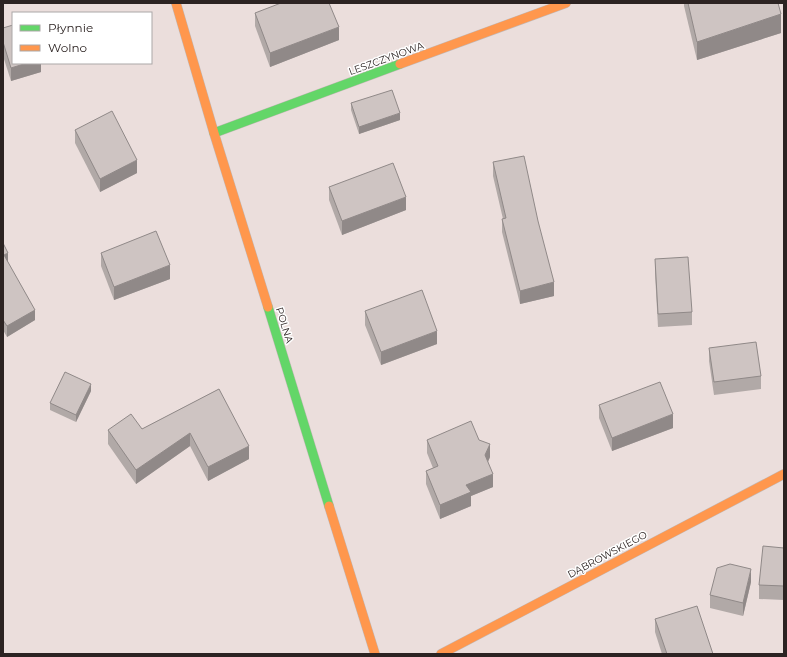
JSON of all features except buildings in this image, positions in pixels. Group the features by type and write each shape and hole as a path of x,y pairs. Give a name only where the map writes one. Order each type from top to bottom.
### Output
{"street":[{"name":"POLNA","path":"176,3 214,133 375,654"},
{"name":"LESZCZYNOWA","path":"214,133 566,3"},
{"name":"DĄBROWSKIEGO","path":"440,654 784,474"}],"traffic: fast":[{"path":"214,133 400,64"},
{"path":"268,307 329,506"}],"traffic: slow":[{"path":"176,3 214,133 268,307"},
{"path":"400,64 566,3"},
{"path":"441,654 784,474"},
{"path":"329,506 375,654"}]}
